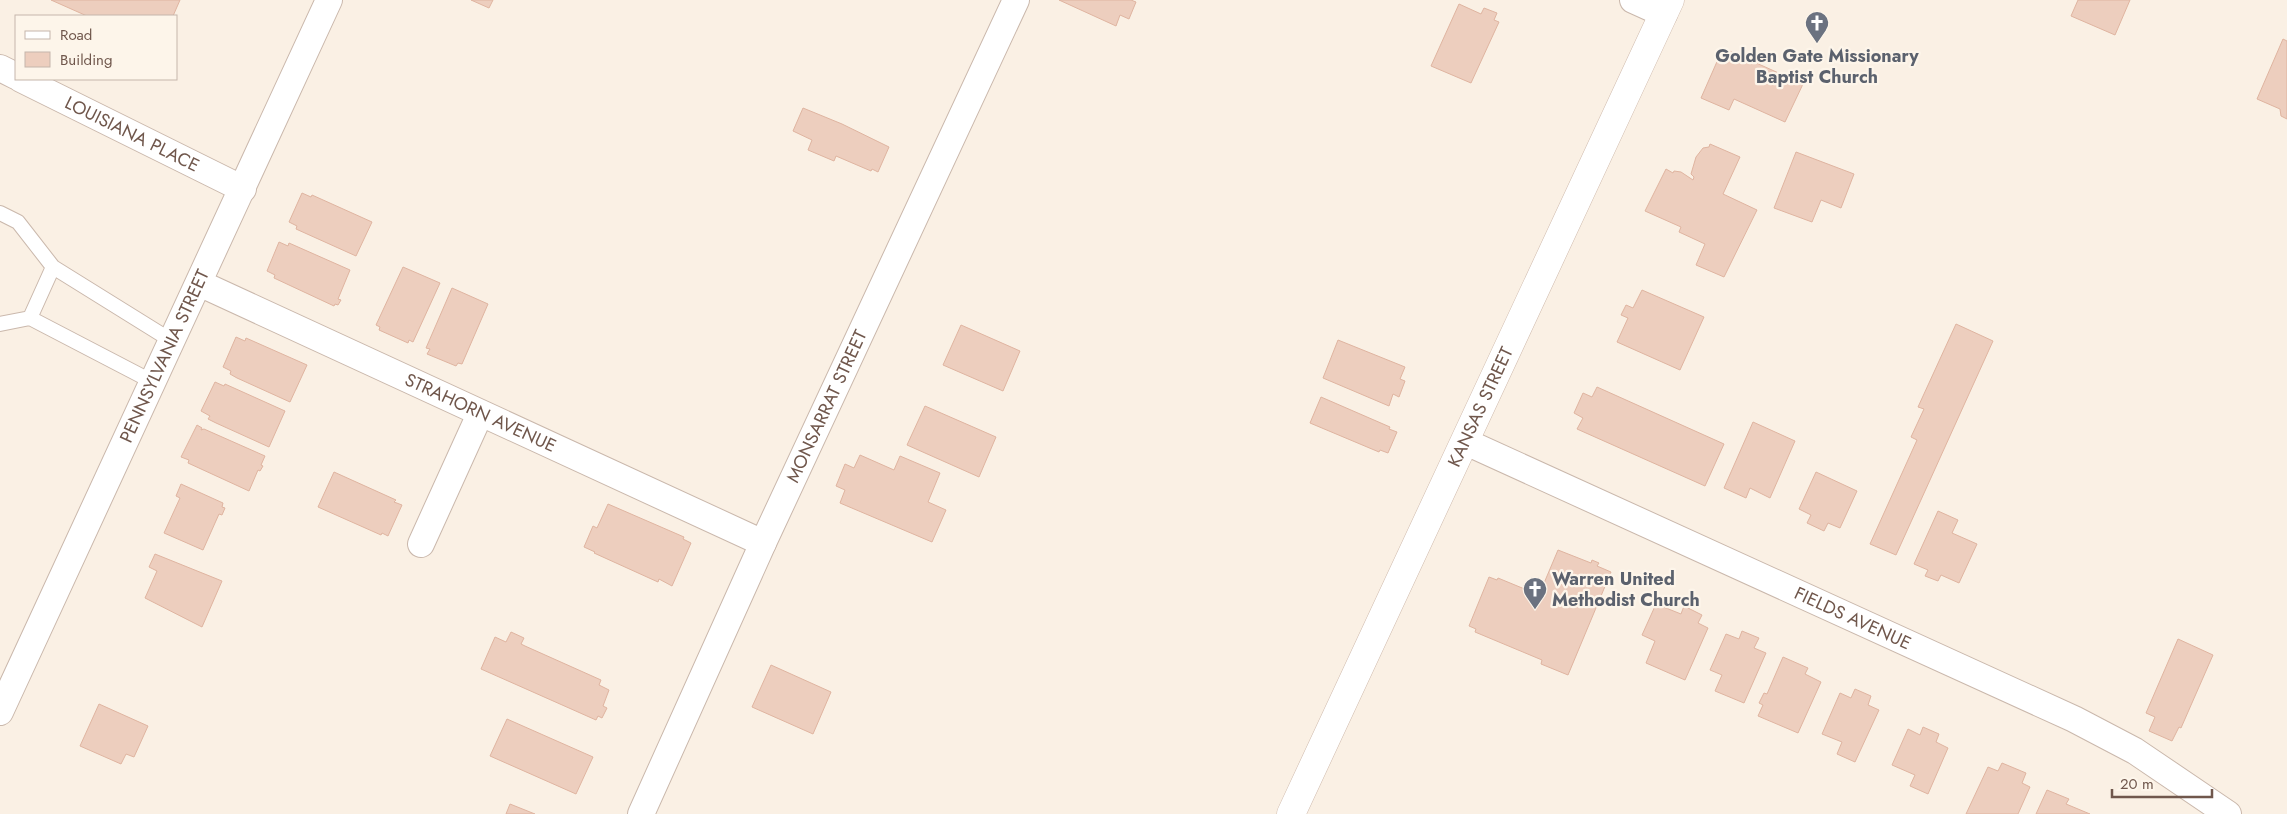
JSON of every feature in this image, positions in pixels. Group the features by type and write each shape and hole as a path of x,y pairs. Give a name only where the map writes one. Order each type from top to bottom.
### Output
{"street":[{"name":"PENNSYLVANIA STREET","path":"0,712 330,0"},
{"name":"MONSARRAT STREET","path":"640,814 763,543 1016,0"},
{"path":"1632,0 1667,7"},
{"name":"KANSAS STREET","path":"1291,814 1466,442 1667,7"},
{"path":"0,68 15,76"},
{"name":"LOUISIANA PLACE","path":"23,80 243,189"},
{"name":"STRAHORN AVENUE","path":"199,283 763,543"},
{"path":"421,544 480,414"},
{"name":"FIELDS AVENUE","path":"1466,442 2074,719 2135,751 2228,814"}],"lane":[{"path":"0,213 18,222 52,267 172,340"},
{"path":"30,318 52,267"},
{"path":"0,324 30,318 153,382"}],"building":[{"path":"51,0 180,0 173,15 85,15"},
{"path":"471,0 493,0 489,8"},
{"path":"1059,0 1131,0 1136,2 1129,19 1120,15 1116,26"},
{"path":"2078,0 2130,0 2115,35 2071,16"},
{"path":"1459,4 1481,14 1484,8 1497,13 1494,20 1499,22 1471,83 1431,66"},
{"path":"2283,39 2287,41 2287,119 2281,116 2280,109 2257,99"},
{"path":"1723,48 1803,84 1785,122 1734,99 1729,110 1701,98"},
{"path":"803,108 842,124 889,147 878,172 872,169 871,171 836,156 834,161 808,150 812,140 793,131"},
{"path":"1710,144 1740,157 1723,194 1757,210 1724,277 1696,265 1705,244 1679,232 1681,227 1645,211 1666,169 1673,173 1674,171 1681,172 1693,180 1694,177 1691,174 1696,157 1703,148 1709,147"},
{"path":"1796,152 1854,174 1841,208 1821,200 1812,222 1774,208"},
{"path":"302,193 311,197 312,195 372,222 356,256 296,229 297,226 289,222"},
{"path":"279,242 288,246 289,243 350,270 338,299 341,300 338,305 335,304 334,306 274,278 275,275 267,271"},
{"path":"403,267 440,283 413,342 409,340 408,343 379,330 380,327 376,325"},
{"path":"452,288 488,304 462,364 458,363 456,366 427,354 430,349 426,348"},
{"path":"1642,290 1704,317 1680,370 1617,342 1628,318 1621,315 1626,305 1633,308"},
{"path":"1956,324 1993,341 1896,555 1870,544 1917,440 1911,437 1924,409 1918,407"},
{"path":"961,325 1020,351 1003,391 943,365"},
{"path":"236,337 245,341 246,338 307,365 290,402 237,378 230,374 231,371 223,367"},
{"path":"1338,340 1405,367 1400,379 1405,381 1399,397 1393,394 1389,406 1323,378"},
{"path":"215,382 224,386 225,384 285,411 269,447 208,419 210,416 201,411"},
{"path":"1597,387 1724,444 1705,486 1577,429 1583,418 1574,413 1583,393 1592,397"},
{"path":"1321,397 1390,427 1389,429 1397,432 1388,453 1380,450 1379,452 1310,423"},
{"path":"925,406 996,437 979,477 907,445"},
{"path":"1753,422 1795,441 1770,498 1750,488 1746,498 1724,488"},
{"path":"197,425 202,428 201,430 204,429 265,456 261,465 263,466 260,471 258,470 249,491 188,463 189,460 181,457"},
{"path":"860,455 894,470 900,456 940,473 928,502 946,510 932,542 840,503 845,490 836,486 845,464 854,468"},
{"path":"334,472 396,500 394,502 402,505 388,536 382,533 381,535 318,507"},
{"path":"1816,472 1857,491 1840,528 1828,523 1824,531 1807,523 1811,515 1799,509"},
{"path":"181,484 223,503 222,507 225,508 222,515 219,514 203,550 164,533 180,498 176,496"},
{"path":"608,504 684,537 683,539 691,543 672,586 659,579 658,582 584,547 593,526 597,528"},
{"path":"1938,511 1958,520 1952,533 1977,544 1959,583 1941,575 1938,581 1925,576 1928,570 1914,564"},
{"name":"Warren United Methodist Church","path":"1558,550 1591,563 1592,560 1599,563 1597,566 1611,572 1568,675 1541,664 1542,660 1475,632 1476,629 1469,626 1489,577 1497,580 1498,578 1539,595"},
{"path":"155,554 222,581 202,627 145,598 157,571 149,567"},
{"path":"1656,604 1681,614 1684,606 1702,615 1698,623 1708,628 1685,680 1646,663 1655,641 1642,635"},
{"path":"1742,631 1759,638 1754,648 1766,653 1744,703 1715,691 1722,675 1710,670 1726,634 1739,639"},
{"path":"511,632 524,638 521,644 601,680 599,685 609,690 603,706 607,708 602,718 598,716 596,720 481,669 495,637 506,642"},
{"path":"2178,639 2213,655 2181,728 2179,727 2172,741 2149,731 2155,717 2146,713"},
{"path":"1783,657 1808,668 1805,674 1821,682 1798,733 1758,716 1763,705 1759,703 1764,693 1767,694"},
{"path":"771,665 831,692 813,734 752,707"},
{"path":"1855,689 1871,696 1868,705 1879,710 1855,762 1837,754 1842,742 1822,734 1840,693 1851,698"},
{"path":"99,704 148,726 134,757 126,754 121,764 80,746"},
{"path":"507,719 593,757 576,794 490,756"},
{"path":"1923,727 1939,734 1936,742 1948,748 1928,794 1910,786 1915,775 1892,765 1908,729 1920,735"},
{"path":"2002,763 2026,773 2022,783 2030,787 2018,814 1966,814 1988,767 1998,771"},
{"path":"2047,790 2069,799 2066,804 2090,814 2036,814"},
{"path":"510,804 535,814 506,814"}],"place":[{"name":"Golden Gate Missionary Baptist Church","path":"1817,44"},
{"name":"Warren United Methodist Church","path":"1535,610"}]}
